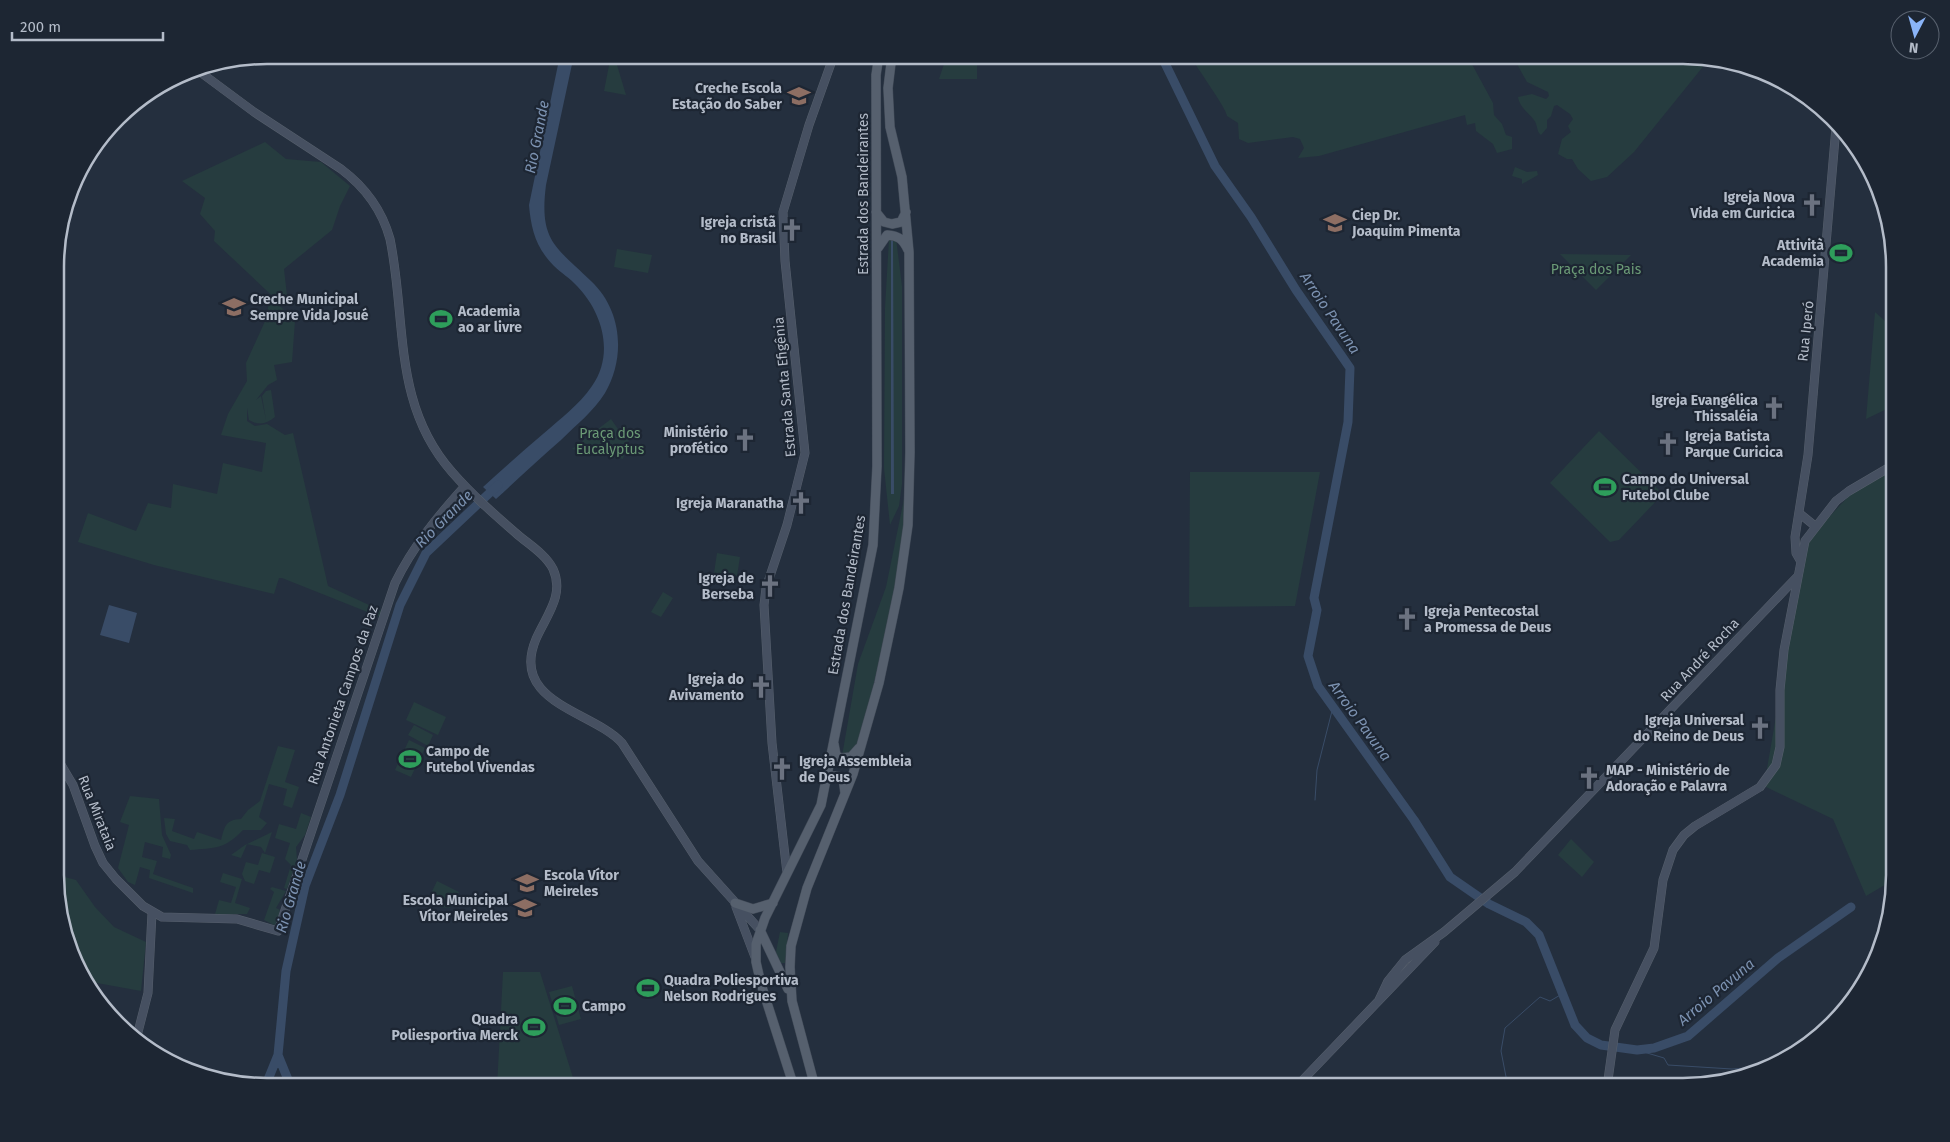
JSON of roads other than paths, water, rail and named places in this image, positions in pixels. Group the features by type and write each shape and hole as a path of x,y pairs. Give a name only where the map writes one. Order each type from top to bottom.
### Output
{"main road":[{"name":"Estrada Santa Efigênia","path":"787,873 772,743 764,605 766,588 787,525 805,453 785,261 783,212 809,125 831,64"},
{"name":"Estrada dos Bandeirantes","path":"791,1078 773,1025 756,962 756,944 760,930 821,805 875,529 877,466 876,75 878,64"},
{"name":"Estrada dos Bandeirantes","path":"815,1078 792,1001 790,955 798,915 807,888 845,796 879,683 899,588 908,525 910,252 907,209 890,127 888,88 891,64"},
{"path":"203,74 254,112 341,168 354,179 371,199 383,219 391,247 405,369 412,398 426,438 444,462 467,487 490,510 546,559 556,579 557,594 534,643 533,670 540,687 558,704 615,735 698,861 760,930 781,971 792,1001"},
{"name":"Rua Iperó","path":"1800,560 1796,553 1795,537 1808,452 1836,132"},
{"path":"876,211 884,222 896,224 904,220 907,209"},
{"path":"877,250 887,235 902,240 910,252"},
{"path":"1608,1078 1613,1038 1654,948 1663,880 1674,850 1684,835 1695,826 1760,787 1776,766 1780,747 1782,668 1800,560 1805,541 1815,526 1843,496 1886,469"},
{"name":"Rua Antonieta Campos da Paz","path":"278,931 395,583 405,562 430,524 467,487"},
{"path":"1798,517 1807,520 1815,526"},
{"name":"Rua André Rocha","path":"1305,1078 1444,932 1492,893 1528,858 1797,577"},
{"path":"833,739 836,753 840,758 851,757 861,746"},
{"name":"Rua Mirataia","path":"64,770 73,785 103,863 116,879 152,913 171,919 237,920 278,931"},
{"path":"826,781 838,775 843,778 845,796"},
{"path":"784,839 791,846 802,844"},
{"path":"735,903 754,909 773,903"},
{"path":"735,903 756,962"},
{"path":"138,1032 148,994 152,913"}],"water":[{"path":"558,64 572,64 546,185 545,219 552,241 591,281 609,306 618,334 616,364 612,379 596,406 496,499 483,487 569,412 592,386 603,360 604,347 599,320 586,296 554,266 543,252 533,230 529,205"},
{"path":"893,239 894,494 891,494 891,240"},
{"path":"109,605 137,613 129,643 100,635"}],"waterway":[{"name":"Arroio Pavuna","path":"1165,64 1215,166 1251,217 1296,290 1350,368 1348,422 1314,598 1317,610 1308,656 1318,686 1414,820 1450,877 1489,904 1526,922 1539,935 1575,1025 1587,1038 1601,1045 1637,1050 1654,1048 1688,1036 1778,958 1851,907"},
{"name":"Rio Grande","path":"287,1078 278,1055 286,971 305,886 340,795 400,605 426,553 498,485"},
{"path":"1315,800 1317,770 1333,707"},
{"path":"1506,1078 1501,1051 1505,1028 1540,997 1550,1001 1562,994"},
{"path":"1637,1050 1664,1058 1668,1065 1745,1068"},
{"path":"269,1078 278,1055"}],"place":[{"name":"Creche Escola Estação do Saber","path":"799,96"},
{"name":"Igreja Nova Vida em Curicica","path":"1812,205"},
{"name":"Ciep Dr. Joaquim Pimenta","path":"1335,223"},
{"name":"Igreja cristã no Brasil","path":"792,230"},
{"name":"Attività Academia","path":"1841,253"},
{"name":"Creche Municipal Sempre Vida Josué","path":"234,307"},
{"name":"Academia ao ar livre","path":"441,319"},
{"name":"Igreja Evangélica Thissaléia","path":"1774,408"},
{"name":"Ministério profético","path":"745,440"},
{"name":"Igreja Batista Parque Curicica","path":"1668,444"},
{"name":"Campo do Universal Futebol Clube","path":"1605,487"},
{"name":"Igreja Maranatha","path":"801,503"},
{"name":"Igreja de Berseba","path":"770,586"},
{"name":"Igreja Pentecostal a Promessa de Deus","path":"1407,619"},
{"name":"Igreja do Avivamento","path":"761,687"},
{"name":"Igreja Universal do Reino de Deus","path":"1760,728"},
{"name":"Campo de Futebol Vivendas","path":"410,759"},
{"name":"Igreja Assembleia de Deus","path":"782,769"},
{"name":"MAP - Ministério de Adoração e Palavra","path":"1589,778"},
{"name":"Escola Vítor Meireles","path":"527,883"},
{"name":"Escola Municipal Vítor Meireles","path":"525,908"},
{"name":"Quadra Poliesportiva Nelson Rodrigues","path":"648,988"},
{"name":"Campo","path":"565,1006"},
{"name":"Quadra Poliesportiva Merck","path":"534,1027"}],"park label":[{"name":"Praça dos Pais","path":"1596,269"},
{"name":"Praça dos Eucalyptus","path":"610,442"}]}
